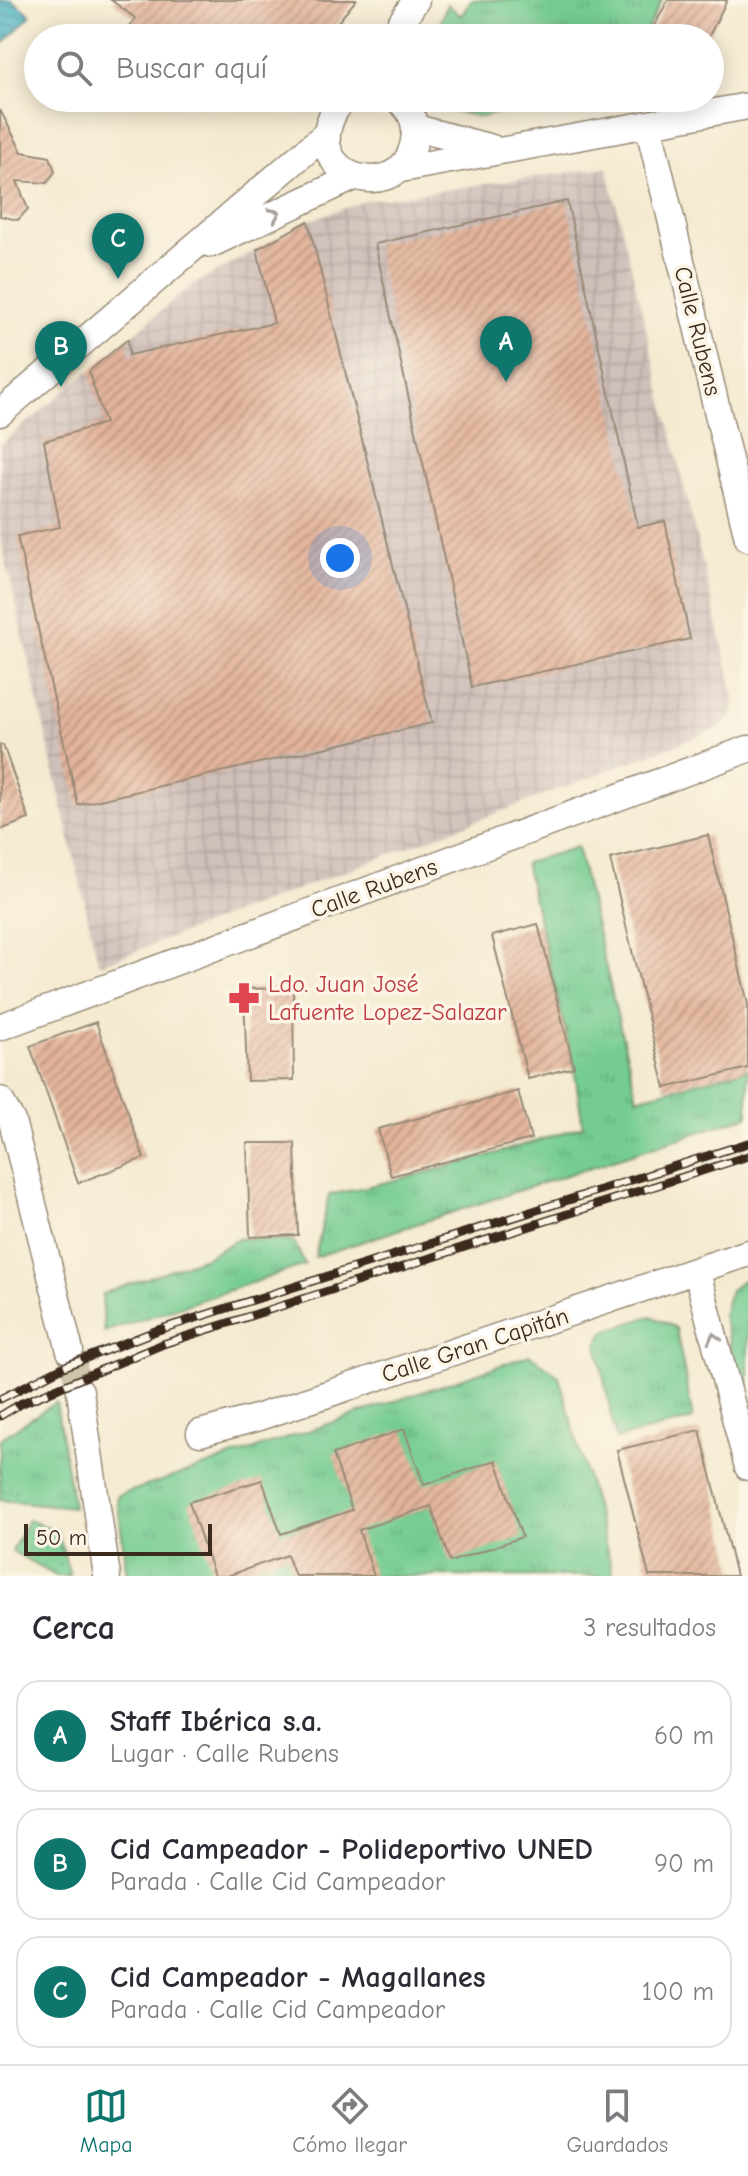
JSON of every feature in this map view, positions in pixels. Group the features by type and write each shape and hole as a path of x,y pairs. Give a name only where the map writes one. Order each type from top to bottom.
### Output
{"street":[{"path":"401,24 416,2"},
{"path":"410,24 416,2"},
{"path":"724,110 748,106"},
{"path":"334,112 326,134 330,152 340,167 354,177 371,180 387,177 401,169 715,112"},
{"path":"401,169 414,150 416,128 410,112"},
{"name":"Calle Rubens","path":"648,124 748,538"},
{"path":"416,128 500,150"},
{"path":"0,413 326,134"},
{"path":"179,259 354,177"},
{"name":"Calle Rubens","path":"0,1027 748,749"},
{"path":"0,1100 12,1121 70,1351"},
{"name":"Calle Gran Capitán","path":"200,1433 256,1418 748,1253"},
{"path":"697,1272 748,1467"},
{"path":"80,1391 107,1576"}],"shaded area":[{"path":"607,167 733,689 735,709 730,719 719,728 99,965 0,536 0,445 191,286 308,221 364,201"}],"green space":[{"path":"471,0 662,0 650,24 440,24 447,4 461,16"},
{"path":"455,112 504,112 481,117"},
{"path":"577,847 637,1098 748,1069 748,1116 315,1257 329,1195 457,1164 583,1126 574,1067 525,863"},
{"path":"240,1238 294,1242 305,1265 104,1332 102,1294 208,1256"},
{"path":"748,1276 748,1415 723,1316 730,1290"},
{"path":"651,1316 676,1328 693,1419 616,1439 597,1344 605,1331"},
{"path":"530,1355 559,1376 614,1576 127,1576 117,1496"},
{"path":"56,1402 73,1507 0,1500 0,1439"},
{"path":"28,1520 57,1530 70,1576 56,1576 12,1551"}],"water":[{"path":"0,0 12,0 31,15 0,47"}],"building":[{"path":"111,0 356,0 336,24 131,24 135,18"},
{"path":"668,0 727,0 715,24 655,24"},
{"path":"0,110 22,152 50,157 55,171 47,183 17,181 28,209 18,220 0,216"},
{"path":"567,201 638,527 665,521 690,639 472,687 375,244"},
{"path":"308,221 432,723 78,805 17,536 60,527 44,441 105,423 89,371 128,339 129,355 274,323 257,249"},
{"path":"0,745 3,745 29,819 0,830"},
{"path":"708,835 748,1004 748,1068 665,1088 610,859"},
{"path":"538,924 574,1067 528,1079 492,936"},
{"path":"293,988 294,1080 247,1081 244,989"},
{"path":"96,1022 144,1158 78,1183 30,1046"},
{"path":"518,1091 531,1139 391,1176 378,1129"},
{"path":"247,1143 295,1143 298,1235 250,1237"},
{"path":"404,1429 424,1485 496,1460 522,1537 450,1562 431,1506 359,1530 374,1576 295,1576 287,1555 227,1576 214,1576 189,1502 262,1480 281,1534 352,1510 333,1454"},
{"path":"700,1430 736,1576 649,1576 617,1450"}],"tunnel":[{"path":"70,1351 80,1391"}],"railway":[{"path":"0,1399 63,1367 158,1330 748,1143"},
{"path":"0,1416 20,1404 163,1344 748,1156"}],"place":[{"name":"Cid Campeador - Magallanes","path":"118,279"},
{"name":"Staff Ibérica s.a.","path":"506,382"},
{"name":"Cid Campeador - Polideportivo UNED","path":"61,387"},
{"name":"Ldo. Juan José Lafuente Lopez-Salazar","path":"244,998"}]}
